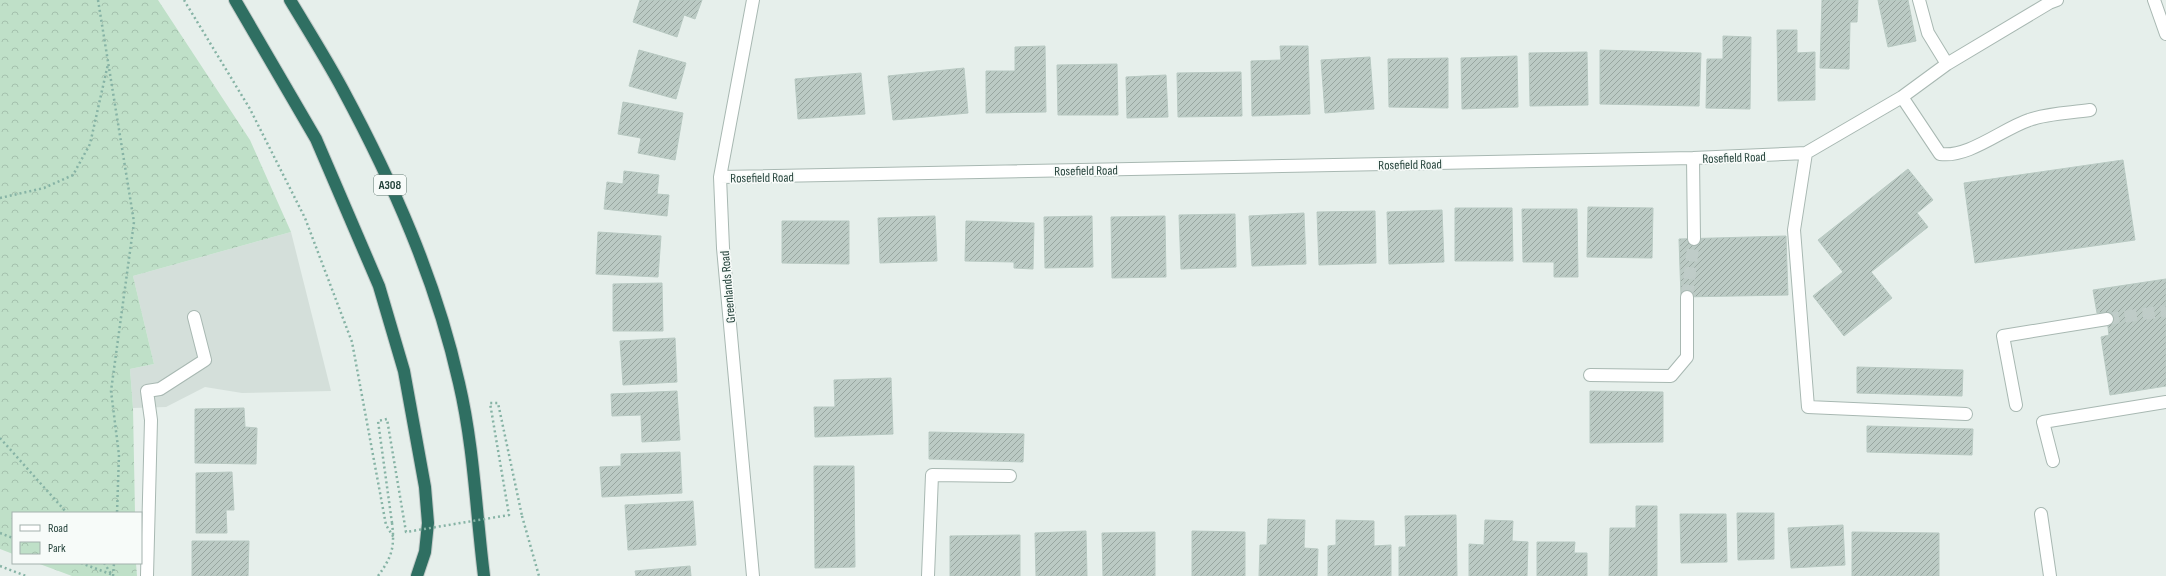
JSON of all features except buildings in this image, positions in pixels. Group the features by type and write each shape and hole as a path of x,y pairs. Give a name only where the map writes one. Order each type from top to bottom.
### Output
{"highway":[{"path":"236,0 316,139 379,286 404,370 425,487 428,523 425,552 417,576"},
{"name":"A308","path":"290,0 343,90 404,213 441,313 460,384 475,477 484,576"}],"street":[{"name":"Greenlands Road","path":"753,0 720,178 723,248 753,576"},
{"path":"1919,0 1928,33 1947,64"},
{"name":"Rosefield Road","path":"720,178 1693,158 1806,153 1902,97 1947,64 2056,0"},
{"path":"2154,0 2166,34"},
{"path":"1902,97 1932,144 1940,154 1948,155 1962,152 2028,120 2090,110"},
{"path":"1806,153 1794,230 1808,407 1966,414"},
{"path":"1693,158 1694,239"},
{"path":"1590,375 1671,376 1687,357 1687,297"},
{"path":"147,576 151,420 147,391 160,389 205,360 194,317"},
{"path":"2016,405 2003,336 2107,319"},
{"path":"2053,461 2044,422 2166,402"},
{"path":"928,576 932,475 1010,476"},
{"path":"2041,514 2050,576"}],"path":[{"path":"98,0 134,222 111,390 119,455 117,512"},
{"path":"184,0 250,109 305,218 352,342 386,525 394,538"},
{"path":"0,198 44,188 73,175 90,144 108,62"},
{"path":"378,576 390,559 394,538 378,421 387,419 406,532 509,515 490,403 498,403 522,516 539,576"},
{"path":"0,438 66,512"},
{"path":"0,533 12,538"},
{"path":"84,564 112,575"},
{"path":"105,564 112,575"},
{"path":"112,575 114,564"},
{"path":"0,566 26,576"}],"shaded area":[{"path":"291,232 331,391 242,393 205,387 166,407 133,408 130,369 154,364 133,276"}],"green space":[{"path":"0,0 158,0 250,140 291,232 133,276 154,364 130,369 133,408 135,512 12,512 12,554 0,549"},
{"path":"40,564 136,564 137,576 72,576"}],"tunnel":[{"path":"1687,297 1694,239"},
{"path":"2107,319 2166,311"}]}
